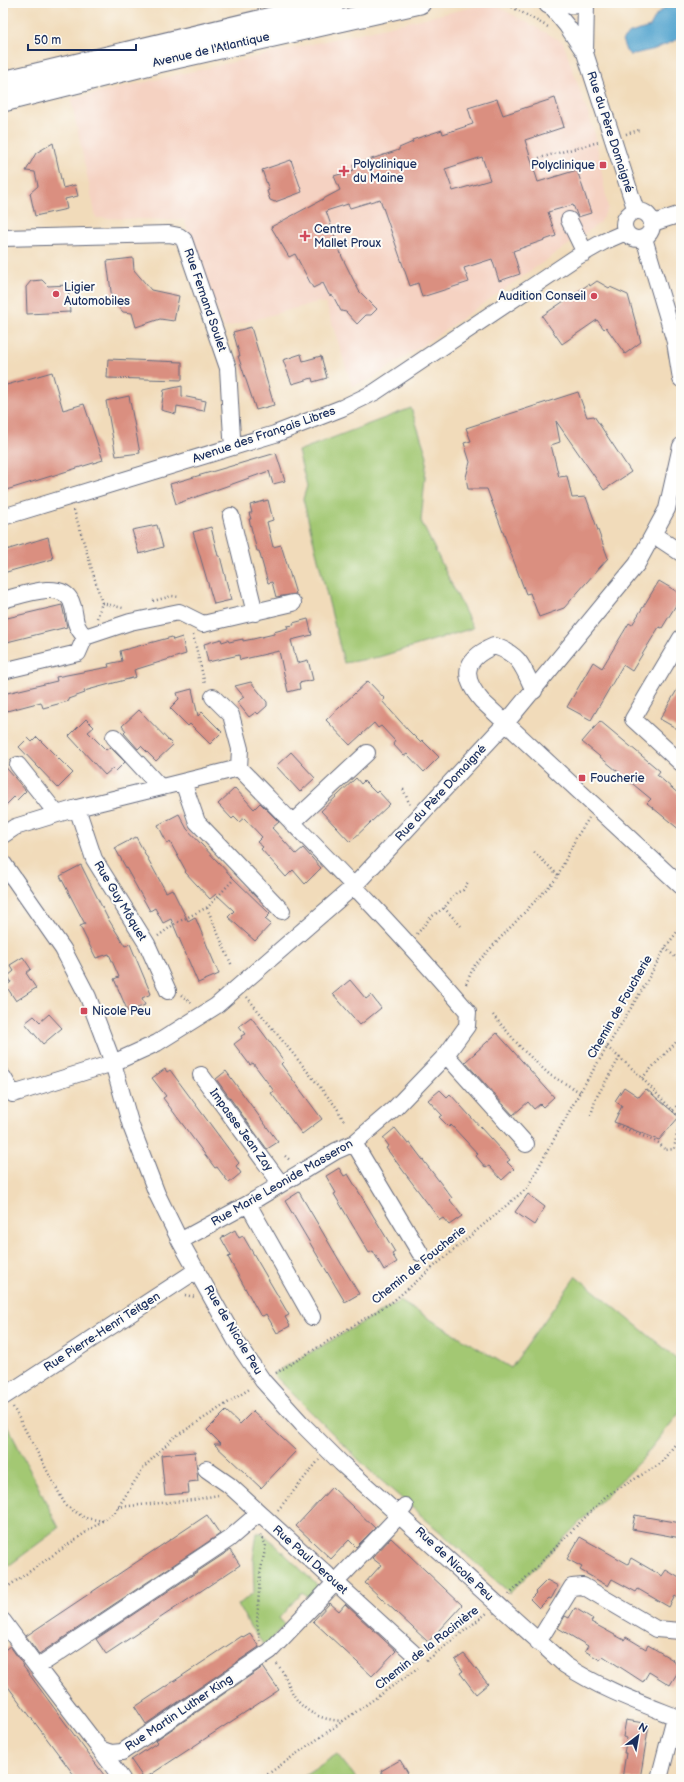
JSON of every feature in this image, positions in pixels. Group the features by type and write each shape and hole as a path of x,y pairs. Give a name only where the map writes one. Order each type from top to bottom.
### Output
{"main road":[{"name":"Avenue de l'Atlantique","path":"3,82 334,3"},
{"name":"Avenue de l'Atlantique","path":"3,101 158,62 420,3"},
{"path":"549,3 574,3"}],"street":[{"name":"Rue du Père Domaigné","path":"549,3 567,26 585,54 636,211"},
{"name":"Rue du Père Domaigné","path":"585,54 586,3"},
{"path":"636,211 648,215 652,223 651,232 644,238 636,240 626,232 624,228 625,219 628,215 636,211"},
{"path":"652,223 681,214"},
{"path":"569,220 585,253"},
{"name":"Avenue des Français Libres","path":"3,517 275,434 334,411 374,392 522,292 585,253 626,232"},
{"name":"Rue Fernand Soulet","path":"3,238 169,234 179,236 184,240 228,368 232,437 234,446"},
{"path":"644,238 675,342 681,379"},
{"name":"Rue du Père Domaigné","path":"3,1077 13,1094 113,1063 157,1043 216,1006 353,887 506,724 638,564 667,509 681,446"},
{"path":"231,516 255,613"},
{"path":"654,535 681,554"},
{"path":"3,600 52,588 66,594 71,601 76,627 85,637"},
{"path":"3,671 78,653 85,637 130,622 179,612 203,624 293,604"},
{"path":"681,638 633,719 681,763"},
{"path":"534,691 514,654 494,646 480,652 470,666 467,677 471,689 506,724 681,886"},
{"path":"213,697 231,715 240,749 239,768 353,887"},
{"path":"114,737 160,787"},
{"path":"292,823 367,753"},
{"path":"18,765 57,814"},
{"path":"3,835 14,827 77,808 239,768"},
{"path":"183,782 197,822 282,912"},
{"name":"Rue Guy Môquet","path":"77,808 94,860 147,944 168,991"},
{"name":"Rue de Nicole Peu","path":"3,863 63,949 88,997 113,1063 137,1141 157,1194 180,1241 236,1341 262,1381 341,1463 402,1510 498,1604 565,1665 586,1679 678,1718 659,1779"},
{"name":"Rue Marie Leonide Masseron","path":"180,1241 248,1204 336,1150 354,1142 395,1108 446,1055 467,1026 468,1012 387,919 353,887"},
{"path":"446,1055 526,1144"},
{"name":"Impasse Jean Zay","path":"201,1075 281,1184"},
{"path":"354,1142 420,1253"},
{"path":"248,1204 312,1317"},
{"name":"Rue Pierre-Henri Teitgen","path":"5,1396 197,1270"},
{"name":"Rue Paul Derouet","path":"206,1469 229,1485 335,1584 413,1653"},
{"name":"Rue Martin Luther King","path":"100,1749 111,1754 122,1752 270,1652 335,1584 402,1510"},
{"path":"37,1667 229,1539 259,1513"},
{"path":"538,1642 572,1587 583,1586 656,1628 681,1631"},
{"path":"3,1621 122,1779"}],"path":[{"path":"539,158 639,130"},
{"path":"74,510 102,603 96,622"},
{"path":"191,629 206,686 213,697"},
{"path":"466,984 474,966 558,875 576,838 592,815"},
{"path":"534,852 558,875"},
{"path":"152,939 176,923 207,908 237,875"},
{"path":"412,938 424,928 431,917 444,908 456,893 463,890 468,882"},
{"path":"207,908 232,966"},
{"path":"444,908 461,926"},
{"name":"Chemin de Foucherie","path":"3,1590 104,1521 118,1507 144,1467 173,1438 262,1381 392,1302 527,1188 580,1092 643,988 665,948 681,926"},
{"path":"665,948 681,962"},
{"path":"247,996 337,1108 344,1121"},
{"path":"493,1015 523,1050 550,1075 580,1092"},
{"path":"642,1078 681,1037"},
{"path":"607,1047 642,1078 680,1118 674,1149 665,1150 659,1143 617,1124"},
{"path":"591,1115 596,1098 620,1058"},
{"path":"673,1110 681,1101"},
{"path":"5,1396 66,1506 85,1518 104,1521"},
{"name":"Chemin de la Racinière","path":"261,1779 402,1680 498,1604 606,1496 660,1464 681,1437"},
{"path":"278,1511 321,1456"},
{"path":"118,1507 217,1497 229,1485"},
{"path":"261,1531 259,1534 266,1545 260,1574 257,1622 258,1634 263,1647"},
{"path":"273,1659 285,1675 295,1697 303,1706 325,1719 343,1721"}],"shaded area":[{"name":"Polyclinique du Maine","path":"491,3 563,42 595,134 608,208 600,223 370,380 352,386 326,304 318,302 224,328 184,220 96,218 71,99"}],"green space":[{"path":"411,408 427,456 421,521 473,628 379,657 344,663 303,499 307,486 298,451"},
{"path":"576,1276 681,1362 681,1411 643,1458 510,1593 368,1469 273,1374 400,1301 511,1368"},
{"path":"4,1419 59,1528 3,1570 3,1420"},
{"path":"257,1533 263,1533 320,1588 310,1599 302,1592 279,1618 285,1625 265,1646 251,1628 238,1605 254,1592 253,1560"},
{"path":"337,1754 357,1779 300,1779"}],"water":[{"path":"671,3 681,3 681,38 655,49 630,55 626,51 622,40 630,33 650,27 657,14"}],"building":[{"path":"555,98 564,127 525,140 538,182 577,170 591,213 578,217 573,205 548,212 556,236 513,251 520,274 499,281 492,259 464,268 469,282 422,297 418,283 410,286 380,199 350,208 348,204 326,211 342,257 359,291 377,309 371,315 366,315 357,324 346,312 341,311 333,296 329,295 323,283 313,288 295,254 289,257 271,227 340,190 334,176 354,170 353,165 399,150 399,148 413,142 412,140 442,130 443,134 473,124 468,108 497,99 503,115","holes":["482,157 490,180 453,191 445,169"]},
{"path":"53,143 63,188 75,185 78,196 65,199 67,209 35,216 30,193 38,186 35,172 26,171 36,153"},
{"path":"291,160 302,192 275,202 270,200 267,191 269,190 262,170"},
{"path":"133,258 134,270 151,290 179,296 174,321 160,319 136,327 132,313 123,312 112,299 107,261"},
{"path":"42,280 48,286 68,285 70,312 27,314 26,287 31,281"},
{"path":"597,281 609,288 610,287 628,295 641,342 625,354 606,327 604,329 597,320 562,344 542,316 589,284 590,286"},
{"path":"251,327 274,405 256,410 238,356 240,356 233,332"},
{"path":"301,354 303,361 321,356 327,378 313,382 312,378 292,384 283,360"},
{"path":"108,359 182,362 182,380 107,378"},
{"path":"52,372 63,410 84,404 103,460 3,491 3,386"},
{"path":"182,386 182,396 206,401 204,411 177,406 176,414 161,410 164,390"},
{"path":"578,392 587,417 594,416 631,472 604,490 556,421 560,442 551,445 559,477 567,476 572,498 586,497 608,558 564,608 539,617 530,593 526,594 487,489 468,489 466,477 470,462 464,443 471,441 466,428"},
{"path":"129,396 140,453 116,456 106,401"},
{"path":"276,453 285,481 273,484 269,471 176,504 170,484"},
{"path":"268,500 273,520 267,522 273,547 281,545 296,594 276,597 272,582 268,583 259,551 257,551 249,519 251,519 249,513 252,513 250,505"},
{"path":"157,525 163,547 139,554 132,530"},
{"path":"211,527 231,600 214,604 193,532"},
{"path":"48,537 53,559 3,573 3,551"},
{"path":"659,581 681,594 681,597 662,628 659,627 632,671 623,665 591,720 567,707 593,662 602,668 629,623 632,625"},
{"path":"62,605 67,627 3,643 3,619"},
{"path":"308,619 312,635 291,640 297,663 308,660 313,680 299,683 300,689 288,692 279,651 240,660 239,655 208,662 204,644 221,639 222,642 243,639 243,641 274,634 274,632 288,628 287,626 294,625 293,623"},
{"path":"172,637 173,640 182,637 186,654 134,670 136,677 84,691 85,693 68,699 69,701 43,708 41,702 3,712 3,694 57,681 56,677 109,667 108,664 122,661 120,651"},
{"path":"368,681 385,699 382,701 408,730 420,742 422,740 439,757 424,772 407,754 404,756 393,744 395,741 381,726 378,728 374,723 350,745 326,720"},
{"path":"251,682 267,702 267,706 258,714 256,712 249,717 237,702 244,697 235,686"},
{"path":"681,683 681,731 660,719"},
{"path":"192,689 198,716 202,712 222,732 210,744 190,724 188,726 170,708 179,699 177,693"},
{"path":"139,710 173,745 156,761 141,746 138,749 124,733 126,731 122,726"},
{"path":"86,719 94,727 88,732 106,750 110,747 125,762 116,771 113,768 105,775 69,736"},
{"path":"600,721 660,771 657,775 681,796 681,831 647,803 651,799 582,742"},
{"path":"37,737 73,773 58,788 19,747 28,738 32,742"},
{"path":"291,752 315,778 300,792 276,766"},
{"path":"3,764 26,791 17,800 14,797 3,808"},
{"path":"356,778 361,784 364,781 376,793 378,791 390,804 350,842 321,811"},
{"path":"235,788 254,809 260,803 279,822 272,828 296,854 303,848 321,868 305,884 293,870 286,877 261,849 263,847 257,842 262,837 244,818 239,822 234,817 232,819 218,804"},
{"path":"179,814 187,829 232,877 270,914 265,919 271,924 255,941 228,917 234,911 216,894 210,899 185,872 186,871 170,842 167,843 158,825"},
{"path":"136,837 166,892 172,889 188,921 195,917 219,974 198,983 171,919 163,923 155,908 150,911 115,848"},
{"path":"81,865 107,917 125,946 130,944 151,994 142,998 145,1005 128,1012 114,979 119,977 109,954 96,958 80,926 85,924 60,876"},
{"path":"23,957 31,969 26,973 36,988 16,1001 6,986 11,982 8,976 14,971 10,965"},
{"path":"350,980 366,999 371,995 381,1008 360,1025 333,994"},
{"path":"49,1014 62,1028 43,1044 25,1023 34,1016 40,1022"},
{"path":"251,1017 284,1061 281,1064 322,1119 302,1134 271,1093 274,1091 253,1063 250,1065 234,1044 242,1038 241,1036 245,1034 239,1026"},
{"path":"497,1033 554,1097 543,1107 540,1104 534,1109 528,1102 513,1115 465,1062"},
{"path":"165,1069 167,1072 170,1070 239,1163 236,1166 241,1173 229,1183 217,1167 215,1168 163,1098 166,1096 152,1078"},
{"path":"226,1071 278,1142 267,1149 216,1079"},
{"path":"624,1087 639,1097 646,1089 679,1117 659,1140 614,1122 622,1106 615,1101"},
{"path":"440,1090 447,1097 450,1094 510,1160 507,1162 514,1169 502,1180 489,1166 486,1168 476,1156 478,1154 451,1125 449,1127 439,1117 442,1115 428,1100"},
{"path":"395,1128 408,1144 410,1143 452,1198 450,1200 462,1216 449,1225 443,1218 440,1220 386,1148 389,1146 383,1138"},
{"path":"339,1168 344,1176 348,1174 395,1252 392,1254 397,1262 384,1270 373,1251 369,1253 334,1194 336,1193 326,1176"},
{"path":"299,1192 359,1294 345,1302 285,1201"},
{"path":"528,1194 545,1207 534,1225 515,1212"},
{"path":"235,1230 239,1238 243,1236 289,1315 285,1317 290,1326 277,1333 266,1314 263,1316 260,1315 228,1257 231,1256 221,1238"},
{"path":"226,1411 240,1424 253,1411 296,1451 261,1488 214,1444 221,1444 207,1430"},
{"path":"195,1452 198,1481 188,1482 189,1493 165,1495 161,1455"},
{"path":"332,1487 375,1528 356,1547 349,1540 331,1559 296,1526"},
{"path":"207,1515 220,1534 39,1654 26,1636"},
{"path":"635,1515 681,1523 681,1538 632,1529"},
{"path":"580,1537 628,1564 631,1558 662,1576 666,1570 681,1579 681,1600 675,1596 669,1607 638,1589 636,1592 612,1579 608,1586 580,1570 582,1567 567,1559"},
{"path":"391,1538 462,1605 428,1642 365,1583 381,1565 372,1558"},
{"path":"230,1550 240,1565 106,1654 96,1639"},
{"path":"547,1580 558,1586 551,1599 549,1598 539,1608 530,1599"},
{"path":"330,1603 339,1611 345,1604 396,1651 372,1676 313,1621"},
{"path":"575,1608 593,1619 591,1622 624,1640 626,1637 646,1649 648,1645 673,1660 672,1661 681,1667 670,1685 649,1672 643,1682 603,1656 600,1660 585,1651 588,1646 558,1628 565,1616 569,1618"},
{"path":"250,1633 259,1647 146,1724 135,1707 242,1636 243,1637"},
{"path":"10,1646 23,1666 107,1779 77,1779 3,1680 3,1651"},
{"path":"464,1654 488,1684 476,1694 460,1673 463,1671 455,1660"},
{"path":"263,1667 279,1690 144,1779 131,1760 158,1742 156,1740"},
{"path":"626,1720 649,1724 640,1779 622,1779 626,1753 624,1753 627,1738 623,1737"},
{"path":"400,1760 408,1773 398,1779 385,1779 381,1771"}],"place":[{"name":"Polyclinique","path":"603,165"},
{"name":"Polyclinique du Maine","path":"344,171"},
{"name":"Centre Mallet Proux","path":"305,236"},
{"name":"Ligier Automobiles","path":"56,294"},
{"name":"Audition Conseil","path":"594,296"},
{"name":"Foucherie","path":"582,778"},
{"name":"Nicole Peu","path":"84,1011"}]}
